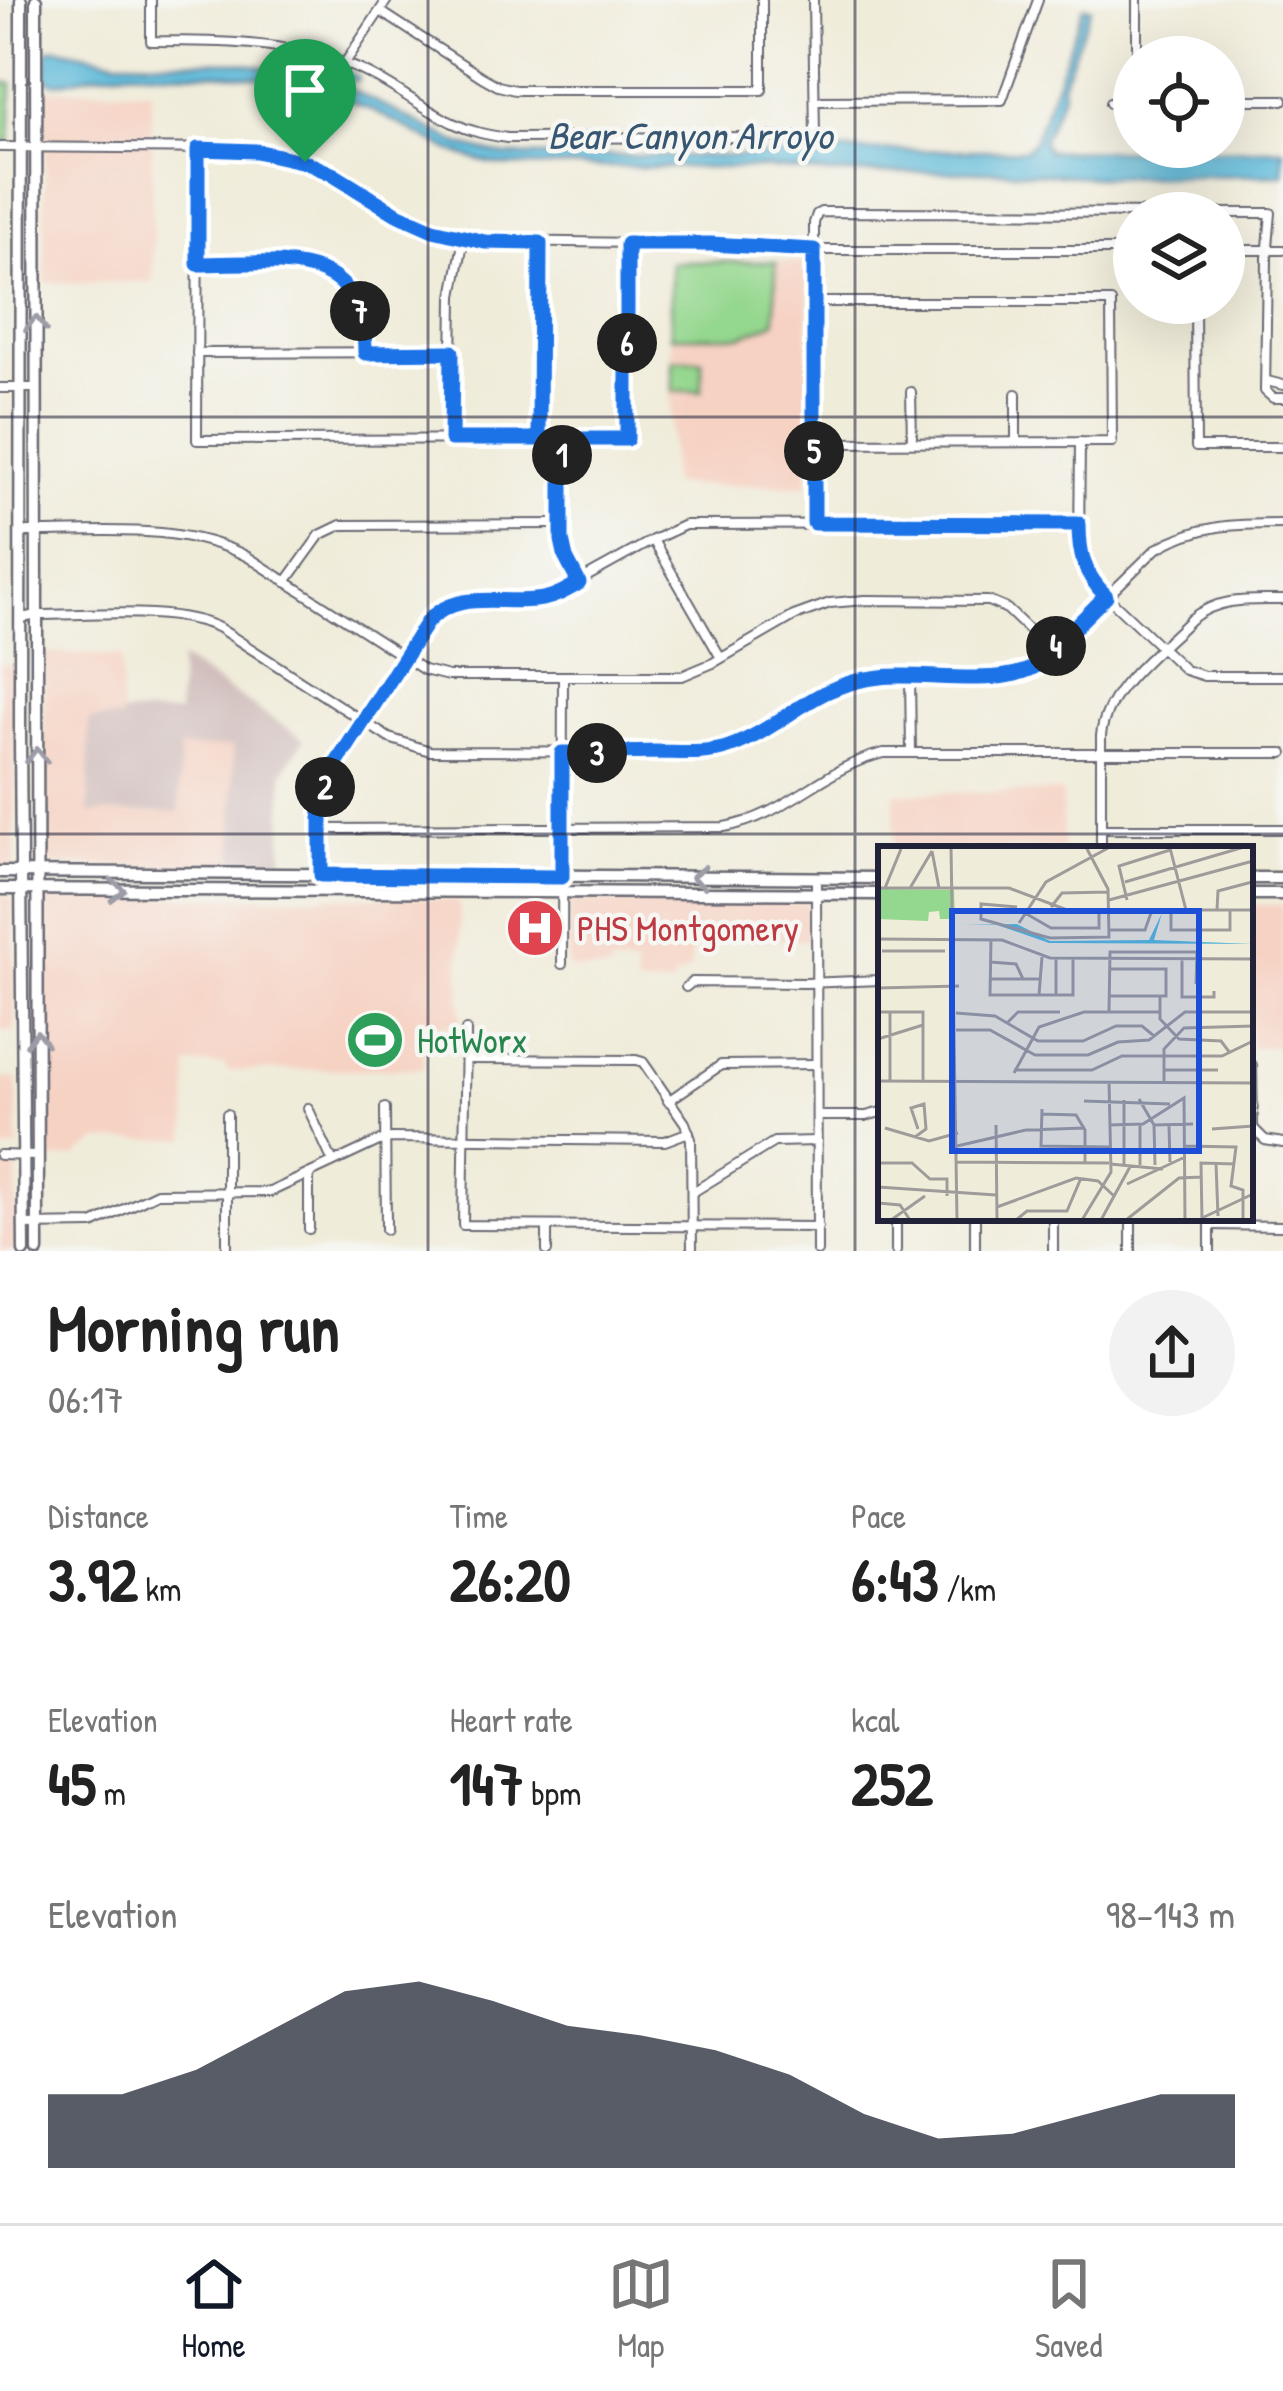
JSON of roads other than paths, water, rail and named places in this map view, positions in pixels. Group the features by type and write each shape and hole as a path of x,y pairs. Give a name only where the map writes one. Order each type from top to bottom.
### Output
{"main road":[{"path":"21,0 21,890 38,1251"},
{"path":"24,1251 38,890 36,0"},
{"path":"0,872 878,878"},
{"path":"0,890 878,893"},
{"path":"1253,894 1283,893"}],"street":[{"path":"151,0 151,41 257,43 346,63 394,86 449,122 507,138 815,137 813,0"},
{"path":"346,63 387,0"},
{"path":"380,10 482,77 515,90 762,90 762,0"},
{"path":"814,101 1002,100 1038,0"},
{"path":"1137,0 1137,36"},
{"path":"1245,100 1283,100"},
{"path":"0,147 256,151 305,162 406,219 464,238 814,250 1113,250"},
{"path":"198,149 196,440 627,439 627,244"},
{"path":"814,523 814,250 815,218 821,212 1271,213 1265,392 1283,398"},
{"path":"451,439 453,296 464,238"},
{"path":"539,439 540,243"},
{"path":"1245,250 1283,250"},
{"path":"198,264 301,264 331,275 352,295 364,317 365,353"},
{"path":"814,302 1111,302 1112,442 814,443"},
{"path":"1196,324 1196,447 1283,447"},
{"path":"197,353 452,352"},
{"path":"1267,381 1283,385"},
{"path":"0,388 36,388"},
{"path":"911,392 911,442"},
{"path":"1016,394 1016,442"},
{"path":"562,439 566,558 579,583"},
{"path":"1080,442 1082,562 1106,596 1179,667 1198,675 1283,676"},
{"path":"286,581 320,536 341,525 562,524"},
{"path":"321,891 321,807 329,775 427,622 450,604 538,600 562,593 685,525 1079,524"},
{"path":"21,618 196,618 219,628 362,721 402,743 430,751 719,750 742,742 835,687 878,677 1014,676 1036,666 1156,549 1173,539 1212,526 1283,524"},
{"path":"21,532 157,532 192,536 236,550 424,670 448,676 682,676 811,608 865,600 988,601 1007,610 1051,651"},
{"path":"653,540 721,658"},
{"path":"1101,846 1102,720 1119,691 1191,619 1214,605 1283,600"},
{"path":"910,676 910,752"},
{"path":"562,677 562,964"},
{"path":"320,829 706,829 739,824 780,808 860,760 884,753 1283,753"},
{"path":"1101,829 1283,829"},
{"path":"816,878 817,1251"},
{"path":"686,987 692,982 878,980"},
{"path":"466,1030 463,1225 818,1227"},
{"path":"466,1058 643,1062 689,1132 692,1251"},
{"path":"668,1101 721,1065 816,1064"},
{"path":"308,1108 333,1162"},
{"path":"385,1108 386,1229"},
{"path":"817,1116 878,1113"},
{"path":"227,1114 227,1251"},
{"path":"1253,1127 1260,1138 1283,1143"},
{"path":"24,1225 93,1224 158,1193 270,1192 386,1139 657,1142 689,1132"},
{"path":"692,1192 774,1142 817,1141"},
{"path":"0,1155 31,1156"},
{"path":"309,1174 309,1229"},
{"path":"1210,1251 1210,1221 1283,1226"},
{"path":"547,1226 547,1251"}],"water":[{"path":"1084,7 1091,8 1042,141 1047,151 1113,150 1113,168 1245,168 1245,149 1283,149 1283,175 1089,177 1004,171 831,174 766,168 505,166 450,150 318,90 221,73 133,70 57,83 44,75 44,56 58,48 116,60 235,62 323,78 333,74 324,65 337,65 359,77 342,80 354,91 462,145 506,156 1025,150 1034,141"}],"place":[{"name":"PHS Montgomery","path":"535,928"},
{"name":"HotWorx","path":"375,1040"}],"water label":[{"name":"Bear Canyon Arroyo","path":"690,135"}]}
